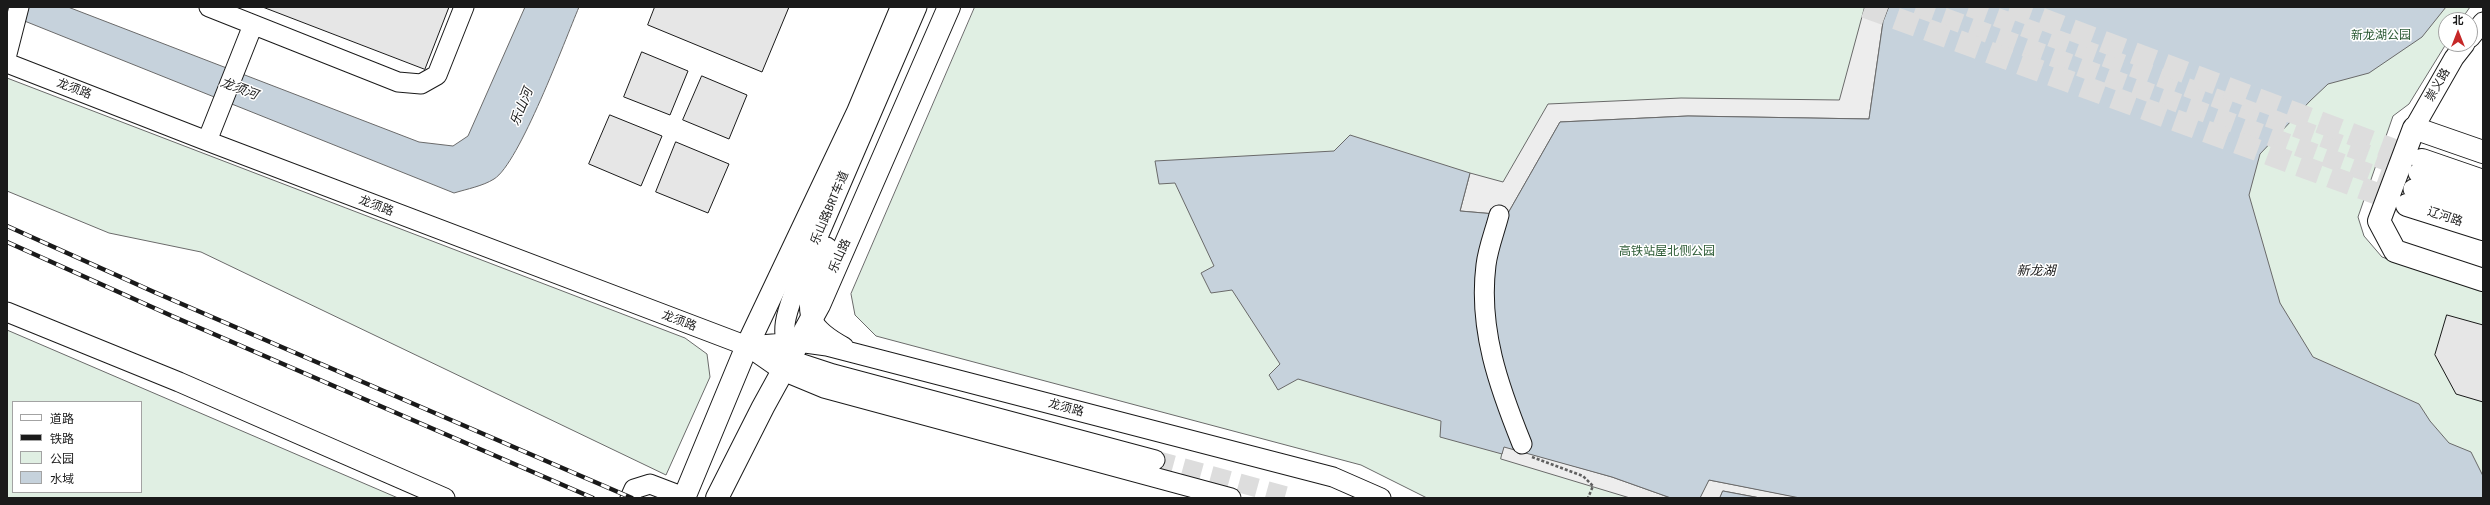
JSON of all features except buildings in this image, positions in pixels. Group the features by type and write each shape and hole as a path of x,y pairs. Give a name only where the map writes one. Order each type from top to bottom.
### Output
{"main road":[{"path":"684,497 747,346 858,112 902,7"},
{"name":"乐山路","path":"721,493 789,354 811,319 949,7"},
{"path":"2483,152 2414,128 2379,221 2395,251 2483,280"},
{"path":"2415,182 2483,181"},
{"name":"辽河路","path":"2415,182 2483,229"}],"street":[{"path":"209,7 398,82 421,84 437,75 464,7"},
{"name":"乐山路BRT车道","path":"789,354 783,336 786,317 794,290 917,7"},
{"name":"乐山路BRT车道","path":"811,319 810,290 821,260 930,7"},
{"path":"7,54 17,15"},
{"path":"207,142 252,25"},
{"name":"崇义路","path":"2414,128 2459,52"},
{"name":"龙须路","path":"7,63 207,142 747,346 789,354 827,346 1333,477 1381,498"},
{"path":"2415,182 2483,194"},
{"path":"2415,182 2483,213"},
{"path":"1499,214 1486,265 1486,328 1499,387 1525,449"},
{"path":"7,312 179,382 445,498"},
{"path":"811,319 831,340 852,352"},
{"name":"龙须路","path":"747,346 789,354 836,392 1231,498"},
{"path":"789,354 833,374 1155,460"},
{"path":"630,498 634,489 650,484 684,497"}],"path":[{"path":"1525,449 1535,460 1583,476 1593,486 1588,498"}],"green space":[{"name":"高铁站屋北侧公园","path":"975,7 2470,7 2467,12 2438,12 2438,52 2441,52 2409,104 2393,116 2358,217 2364,236 2382,257 2483,291 2483,498 1427,498 1361,465 876,336 855,315 851,294"},
{"path":"7,78 685,338 707,354 710,377 666,475 201,252 109,233 7,191"},
{"path":"7,330 398,498 7,498"}],"shaded area":[{"path":"1865,7 1889,7 1883,22 1869,119 1688,116 1560,122 1507,215 1460,211 1470,173 1503,182 1548,104 1681,98 1839,100"},
{"path":"1504,446 1612,477 1671,498 1630,498 1501,459"},
{"path":"1709,480 1800,498 1760,498 1723,491 1720,498 1700,498"}],"water":[{"path":"7,7 68,7 419,142 453,146 468,136 525,7 579,7 541,100 516,150 504,169 490,181 454,193 7,14"},
{"name":"新龙湖","path":"1889,7 2446,7 2442,12 2438,12 2438,17 2422,37 2369,73 2328,84 2310,101 2260,154 2249,195 2280,303 2313,357 2419,404 2430,421 2449,443 2471,452 2483,476 2483,498 1800,498 1709,480 1700,498 1671,498 1612,477 1504,447 1502,454 1440,437 1441,421 1298,379 1278,390 1269,375 1280,364 1232,290 1211,293 1201,273 1214,266 1175,183 1159,184 1155,161 1334,151 1350,135 1470,173 1460,211 1507,215 1560,122 1688,116 1869,119 1883,22"},
{"path":"1723,491 1760,498 1720,498"}],"tunnel":[{"path":"1865,7 2405,204"},
{"path":"1916,7 2413,189"},
{"path":"1969,7 2413,171"},
{"path":"2010,7 2421,160"},
{"path":"1155,460 1294,498"}],"railway":[{"path":"7,226 154,292 632,498"},
{"path":"7,242 172,316 593,498"}],"park label":[{"name":"新龙湖公园","path":"2381,36"}],"water label":[{"name":"龙须河","path":"239,89"},
{"name":"乐山河","path":"522,107"}]}
